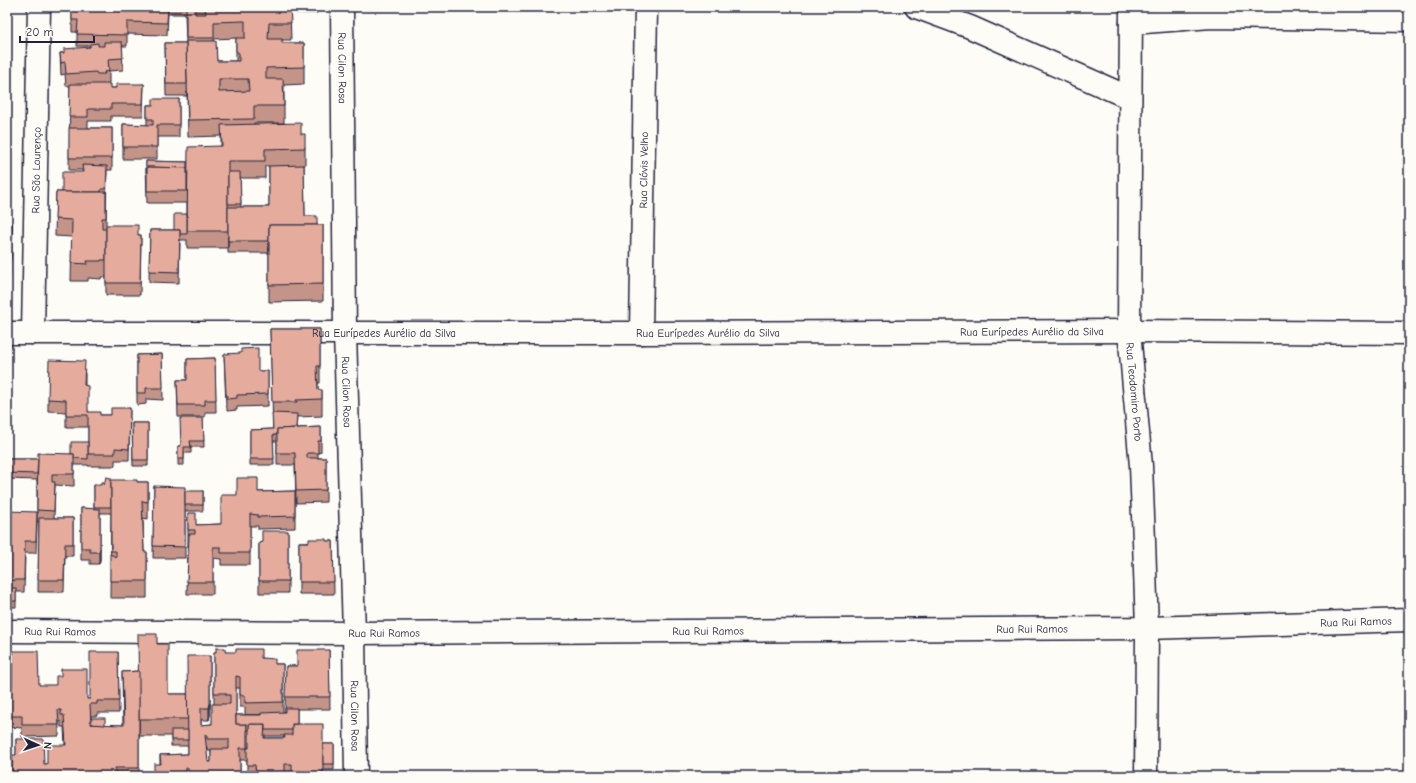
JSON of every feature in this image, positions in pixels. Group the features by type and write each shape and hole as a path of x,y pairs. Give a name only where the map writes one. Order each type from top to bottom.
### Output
{"street":[{"name":"Rua São Lourenço","path":"33,333 39,7"},
{"name":"Rua Cilon Rosa","path":"342,7 345,333 354,633 356,776"},
{"name":"Rua Clóvis Velho","path":"641,333 646,7"},
{"path":"916,7 970,27 1130,98"},
{"path":"1131,15 1409,20"},
{"name":"Rua Teodomiro Porto","path":"1131,15 1129,331 1141,466 1147,628 1146,776"},
{"name":"Rua Eurípedes Aurélio da Silva","path":"7,333 1129,331 1409,334"},
{"name":"Rua Rui Ramos","path":"7,631 354,633 1147,628 1409,620"}],"building":[{"path":"72,7 168,7 167,23 127,22 127,35 77,34 78,20 72,20"},
{"path":"186,7 195,7 195,14 206,14 205,7 290,7 291,23 269,23 268,39 282,39 282,43 304,43 304,67 266,68 266,79 283,79 284,106 254,106 254,119 188,120 186,41 216,41 217,61 239,61 239,53 236,51 236,38 245,38 245,21 214,22 214,38 186,38","holes":["219,79 248,79 249,91 219,92"]},
{"path":"104,42 122,42 123,58 108,59 109,71 104,72 105,74 97,74 96,72 66,74 65,62 61,63 60,53 64,53 64,49 90,47 90,44 98,43 98,46 104,46"},
{"path":"165,43 186,43 187,84 166,84"},
{"path":"70,84 110,84 110,88 116,88 116,84 144,84 143,104 111,104 111,109 88,109 88,117 69,117"},
{"path":"153,99 179,99 179,125 157,125 157,147 123,147 123,124 153,125 153,119 147,119 147,105 153,105"},
{"path":"301,123 301,134 305,134 305,148 265,149 265,161 228,161 228,231 187,231 188,147 222,146 221,125"},
{"path":"69,128 112,128 112,158 69,158"},
{"path":"146,161 187,162 187,168 147,167 146,173"},
{"path":"82,165 107,166 106,189 101,189 101,192 62,192 62,172 83,172"},
{"path":"304,165 305,216 317,216 317,225 269,225 269,241 228,241 228,207 269,207 269,166"},
{"path":"147,167 187,168 187,191 147,191"},
{"path":"228,172 240,172 241,204 228,204"},
{"path":"56,192 106,192 106,218 102,218 102,229 106,229 106,260 87,261 88,264 71,263 72,220 55,219"},
{"path":"174,214 187,214 187,234 180,234 180,230 174,230"},
{"path":"7,223 12,223 9,278 7,278"},
{"path":"106,225 138,225 138,235 141,235 140,283 106,283"},
{"path":"269,225 323,225 323,284 269,285"},
{"path":"150,230 180,230 179,272 149,271"},
{"path":"270,329 320,329 320,366 317,366 318,390 322,390 322,399 296,400 297,402 272,402"},
{"path":"258,348 258,371 268,371 268,394 237,395 237,398 227,399 224,354 241,353 241,349"},
{"path":"162,354 163,388 146,388 146,393 137,393 137,355"},
{"path":"215,358 216,400 205,400 205,405 178,405 177,380 187,380 187,359"},
{"path":"49,360 85,361 84,385 88,386 88,412 100,412 100,415 111,415 111,408 130,408 129,449 115,448 115,454 88,454 88,415 66,415 66,400 48,399"},
{"path":"272,413 297,414 296,428 277,429 277,435 273,435 274,459 250,459 250,430 273,429"},
{"path":"180,418 203,418 204,441 190,441 191,447 184,447 184,459 178,459 178,446 181,446"},
{"path":"132,423 148,423 148,460 133,460"},
{"path":"321,427 321,441 318,441 318,453 307,453 307,458 326,458 326,490 296,491 295,453 277,453 277,429"},
{"path":"71,442 88,442 88,459 74,458 74,454 71,454"},
{"path":"38,453 74,454 74,474 52,474 52,482 55,482 54,511 37,510"},
{"path":"7,459 38,459 37,474 7,473"},
{"path":"106,477 111,478 111,507 94,507 94,485 101,485 101,482 104,482 104,485"},
{"path":"237,478 258,478 258,492 295,491 295,516 258,517 258,515 250,514 250,553 221,553 221,547 213,547 213,582 187,582 189,534 195,534 195,530 188,530 188,513 196,513 196,525 221,524 221,495 237,495"},
{"path":"111,480 137,480 137,482 148,482 148,502 142,501 144,552 147,552 147,581 110,581 110,554 116,557 116,551 111,551"},
{"path":"154,486 185,487 185,547 153,546"},
{"path":"185,491 203,491 203,505 185,505"},
{"path":"81,508 100,509 99,552 90,552 90,548 81,548"},
{"path":"7,511 37,512 36,541 25,541 24,580 7,580"},
{"path":"39,518 73,518 73,544 65,544 64,580 38,580"},
{"path":"262,531 288,531 288,581 259,581 259,543 262,542"},
{"path":"309,539 326,539 326,541 333,541 334,582 299,582 299,542 309,542"},
{"path":"7,588 16,588 16,601 7,601"},
{"path":"138,634 157,634 157,644 168,644 168,694 188,694 188,719 139,719"},
{"path":"216,648 225,648 225,652 236,652 236,649 261,649 261,658 275,659 275,664 283,664 283,702 245,703 245,695 240,695 240,677 236,676 236,724 247,724 247,748 240,748 240,776 188,776 188,768 186,768 186,776 154,776 154,764 161,764 160,755 188,754 187,656 210,656 210,703 209,708 201,708 201,725 212,724 212,704 230,704 230,695 226,695 226,693 214,693 214,652 216,652","holes":["205,735 207,735 207,739 229,739 229,749 211,749 211,762 208,762"]},
{"path":"297,650 329,650 330,697 285,697 286,666 297,666"},
{"path":"12,651 38,651 39,685 56,685 56,676 61,676 61,669 87,669 87,699 90,699 90,652 118,652 119,701 97,701 97,704 90,704 91,724 124,725 122,672 139,671 139,768 115,768 115,776 12,776 12,755 16,755 16,739 43,739 44,764 47,764 47,745 66,745 64,715 61,715 61,710 58,710 59,725 22,725 22,716 10,716 10,725 7,725 7,684 12,686"},
{"path":"285,708 297,708 297,724 292,724 292,730 265,730 265,724 249,724 249,730 247,730 247,724 236,724 236,715 261,715 261,713 285,712"},
{"path":"91,718 105,718 105,725 91,724"},
{"path":"249,724 265,724 264,738 285,738 284,735 292,735 292,724 323,724 323,776 292,776 292,764 285,764 285,776 240,776 256,775 255,765 247,765"},
{"path":"171,730 188,730 188,740 171,740"},
{"path":"323,744 334,744 334,764 323,764"}]}
